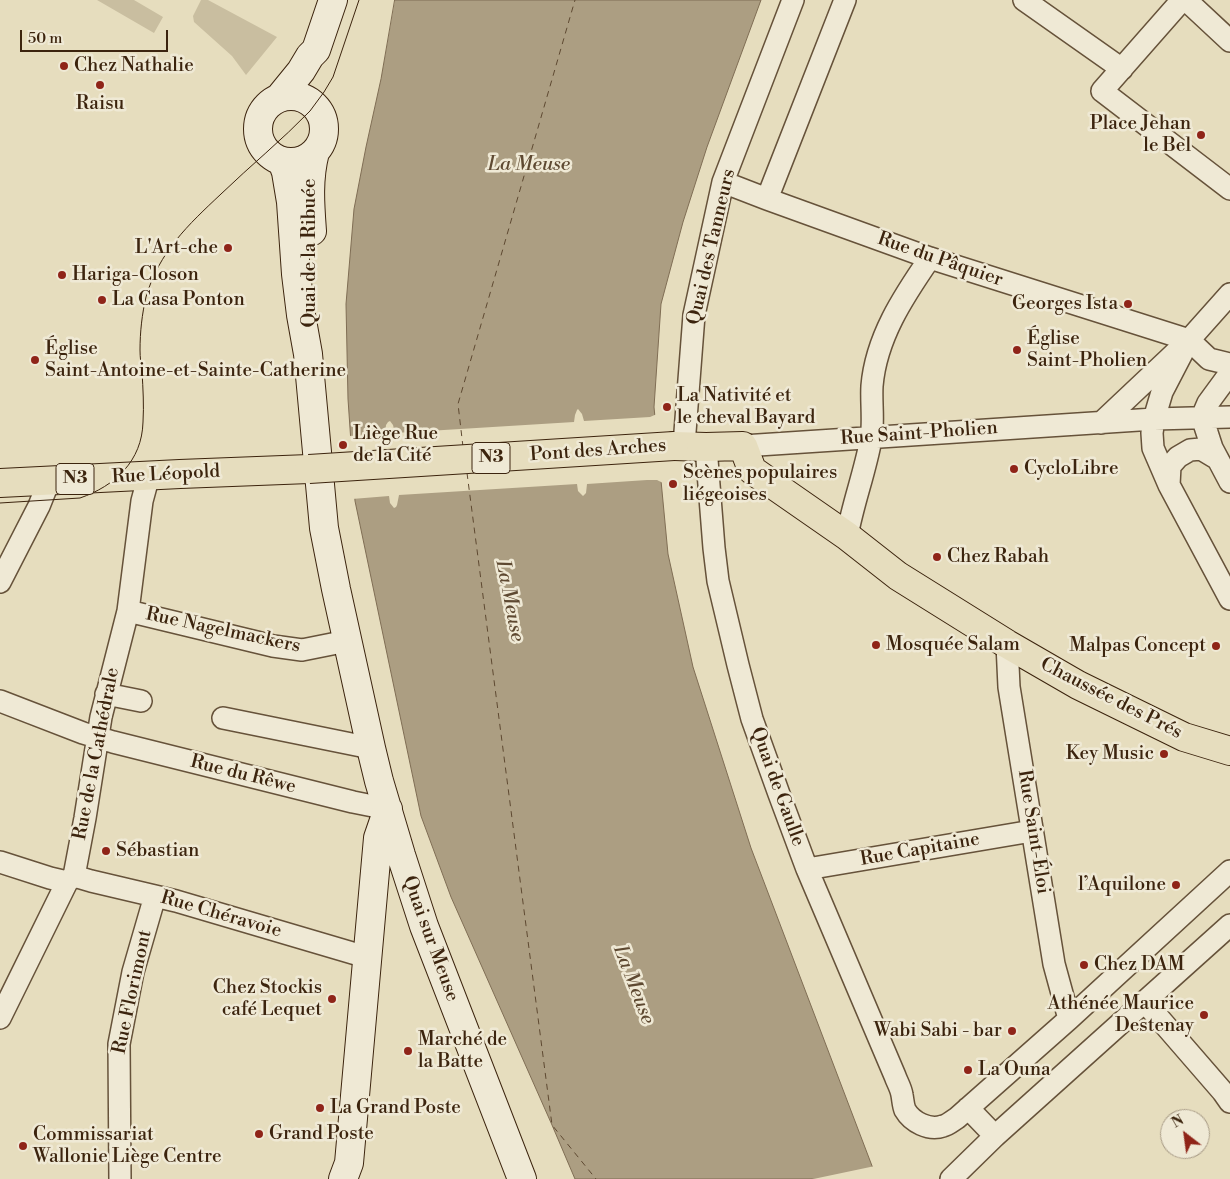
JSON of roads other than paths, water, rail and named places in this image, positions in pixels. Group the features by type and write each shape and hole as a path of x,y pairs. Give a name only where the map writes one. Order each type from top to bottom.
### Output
{"main road":[{"path":"319,110 316,50 333,0"},
{"path":"279,98 296,96 305,99 319,110 323,118 324,136 320,145 315,152 300,161 282,161 267,152 261,144 258,126 264,109 279,98 302,72 310,56 316,50"},
{"name":"Quai de la Ribuée","path":"305,470 308,354 313,273 310,183 315,152"},
{"name":"Quai de la Ribuée","path":"282,161 292,202 296,274 308,354"},
{"name":"Rue Saint-Pholien","path":"688,446 743,446"},
{"name":"Pont des Arches","path":"305,470 688,446"},
{"name":"Chaussée des Prés","path":"743,446 752,470 847,536 898,576 1007,644 1078,685 1184,737 1230,751"},
{"name":"Rue Léopold","path":"0,483 149,475 305,470"},
{"name":"Quai sur Meuse","path":"305,470 323,521 330,565 371,748 401,855 424,926 522,1179"},
{"name":"Quai sur Meuse","path":"343,1179 349,1163 378,838 388,810"}],"street":[{"name":"Quai des Tanneurs","path":"688,446 694,315 723,182 793,0"},
{"path":"767,199 844,0"},
{"path":"1024,0 1122,68"},
{"path":"1230,41 1184,0 1102,91 1230,189"},
{"name":"Rue du Pâquier","path":"723,182 930,258 1189,340"},
{"path":"847,536 850,515 864,470 871,437 872,385 880,347 894,314 910,286 930,258"},
{"path":"1101,423 1189,340 1230,294"},
{"path":"1189,340 1209,358 1230,364"},
{"path":"1189,340 1162,392 1154,419 1152,433 1153,448 1169,485 1230,599"},
{"path":"1230,373 1208,403 1202,417 1216,458 1230,482"},
{"name":"Rue Saint-Pholien","path":"743,446 1154,419 1230,417"},
{"name":"Quai de Gaulle","path":"688,446 714,548 718,581 752,719 807,868 902,1093 902,1102 906,1112 915,1121 926,1126 941,1127 968,1108"},
{"path":"1169,485 1170,466 1178,457 1190,450 1201,449 1216,458"},
{"name":"Rue de la Cathédrale","path":"0,1018 70,879 85,818 101,717 128,611 142,501 149,475"},
{"path":"0,582 39,506 49,481"},
{"name":"Rue Nagelmackers","path":"128,611 296,650 308,650 347,641"},
{"name":"Rue Saint-Éloi","path":"1007,644 1009,687 1032,831 1054,964 1068,1019"},
{"path":"106,694 141,701"},
{"name":"Rue du Rêwe","path":"0,701 98,738 388,810"},
{"path":"223,718 371,748"},
{"name":"Rue Capitaine","path":"807,868 1032,831"},
{"name":"Rue Chéravoie","path":"0,862 50,878 90,881 176,901 366,957"},
{"path":"995,1136 968,1108 1230,871"},
{"name":"Rue Florimont","path":"120,1179 119,1044 133,972 155,896"},
{"path":"951,1179 995,1136 1230,925"},
{"path":"1144,1002 1228,1094"}],"water":[{"name":"La Meuse","path":"395,0 761,0 707,147 683,222 661,304 654,407 668,554 693,667 751,848 877,1179 575,1179 451,897 421,816 355,501 348,399 346,304 354,209"}],"tram line":[{"path":"0,503 80,498 93,493 115,479 132,460 138,449 143,422 140,350 142,316 146,297 159,266 186,228 310,111 333,77 359,0"}],"place":[{"name":"Chez Nathalie","path":"64,66"},
{"name":"Raisu","path":"100,85"},
{"name":"Place Jehan le Bel","path":"1201,135"},
{"name":"L'Art-che","path":"228,248"},
{"name":"Hariga-Closon","path":"62,275"},
{"name":"La Casa Ponton","path":"102,300"},
{"name":"Georges Ista","path":"1128,304"},
{"name":"Église Saint-Pholien","path":"1017,350"},
{"name":"Église Saint-Antoine-et-Sainte-Catherine","path":"35,360"},
{"name":"La Nativité et le cheval Bayard","path":"667,407"},
{"name":"Liège Rue de la Cité","path":"343,445"},
{"name":"CycloLibre","path":"1014,469"},
{"name":"Scènes populaires liégeoises","path":"673,484"},
{"name":"Chez Rabah","path":"937,557"},
{"name":"Mosquée Salam","path":"876,645"},
{"name":"Malpas Concept","path":"1216,646"},
{"name":"Key Music","path":"1164,754"},
{"name":"Sébastian","path":"106,851"},
{"name":"l’Aquilone","path":"1176,885"},
{"name":"Chez DAM","path":"1084,965"},
{"name":"Chez Stockis café Lequet","path":"332,999"},
{"name":"Athénée Maurice Destenay","path":"1204,1015"},
{"name":"Wabi Sabi - bar","path":"1012,1031"},
{"name":"Marché de la Batte","path":"408,1051"},
{"name":"La Ouna","path":"968,1070"},
{"name":"La Grand Poste","path":"320,1108"},
{"name":"Grand Poste","path":"259,1134"},
{"name":"Commissariat Wallonie Liège Centre","path":"23,1146"}]}
